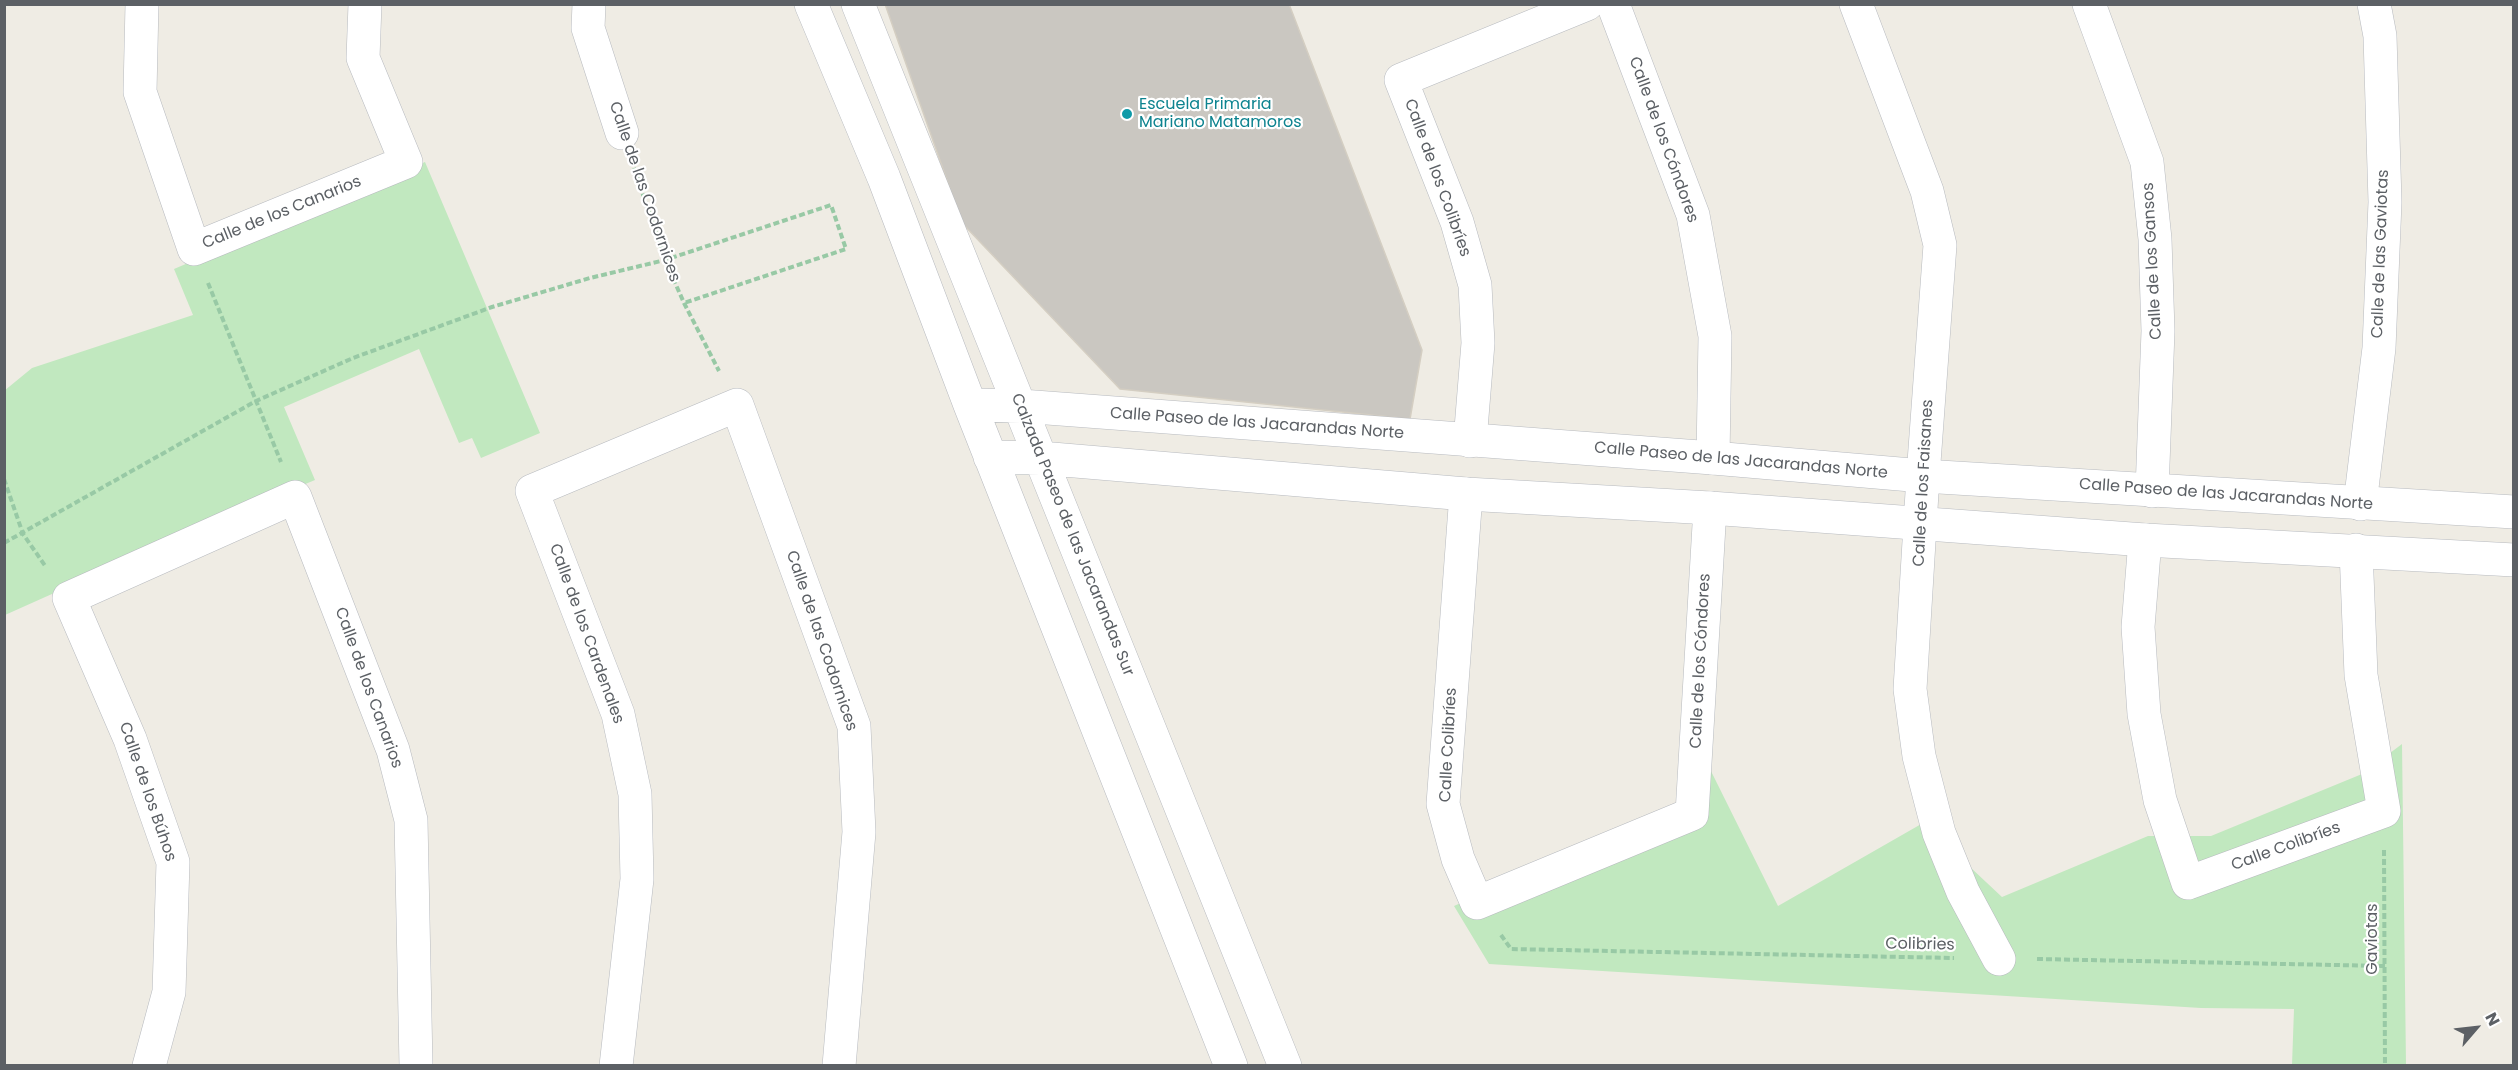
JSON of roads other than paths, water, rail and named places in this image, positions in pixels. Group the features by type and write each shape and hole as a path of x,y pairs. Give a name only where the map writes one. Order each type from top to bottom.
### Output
{"street":[{"name":"Calle de los Canarios","path":"142,4 140,92 194,249 406,162 363,58 365,4"},
{"name":"Calle de las Codornices","path":"589,4 588,28 622,134"},
{"path":"812,4 884,178 990,457 1231,1065"},
{"name":"Calzada Paseo de las Jacarandas Sur","path":"858,4 1285,1065"},
{"name":"Calle de los Colibríes","path":"1470,441 1478,343 1475,285 1457,222 1401,80 1587,4"},
{"name":"Calle de los Cóndores","path":"1613,4 1693,215 1715,336 1713,458"},
{"name":"Calle de los Faisanes","path":"1856,4 1927,191 1940,245 1910,689 1919,756 1939,833 1963,892 1999,959"},
{"name":"Calle de los Gansos","path":"2089,4 2147,162 2155,239 2158,331 2152,491"},
{"name":"Calle de las Gaviotas","path":"2361,504 2379,348 2385,202 2380,36 2374,4"},
{"name":"Calle de las Codornices","path":"532,491 737,405 854,726 859,832 839,1065"},
{"name":"Calle Paseo de las Jacarandas Norte","path":"970,405 1021,406 1923,476 2514,512"},
{"path":"990,457 1040,458 1466,494 1710,508 2145,540 2356,550 2514,561"},
{"name":"Calle de los Cardenales","path":"532,491 618,714 635,794 637,879 616,1065"},
{"name":"Calle Colibríes","path":"1466,494 1443,804 1458,859 1477,903 1692,814"},
{"name":"Calle de los Canarios","path":"69,598 296,497 393,750 411,819 416,1065"},
{"name":"Calle de los Cóndores","path":"1692,814 1710,508"},
{"name":"Calle Colibríes","path":"2145,540 2138,627 2144,714 2160,800 2188,883 2384,812 2361,675 2356,550"},
{"name":"Calle de los Búhos","path":"69,598 130,739 173,862 169,992 149,1065"}],"place":[{"name":"Escuela Primaria Mariano Matamoros","path":"1127,114"}]}
